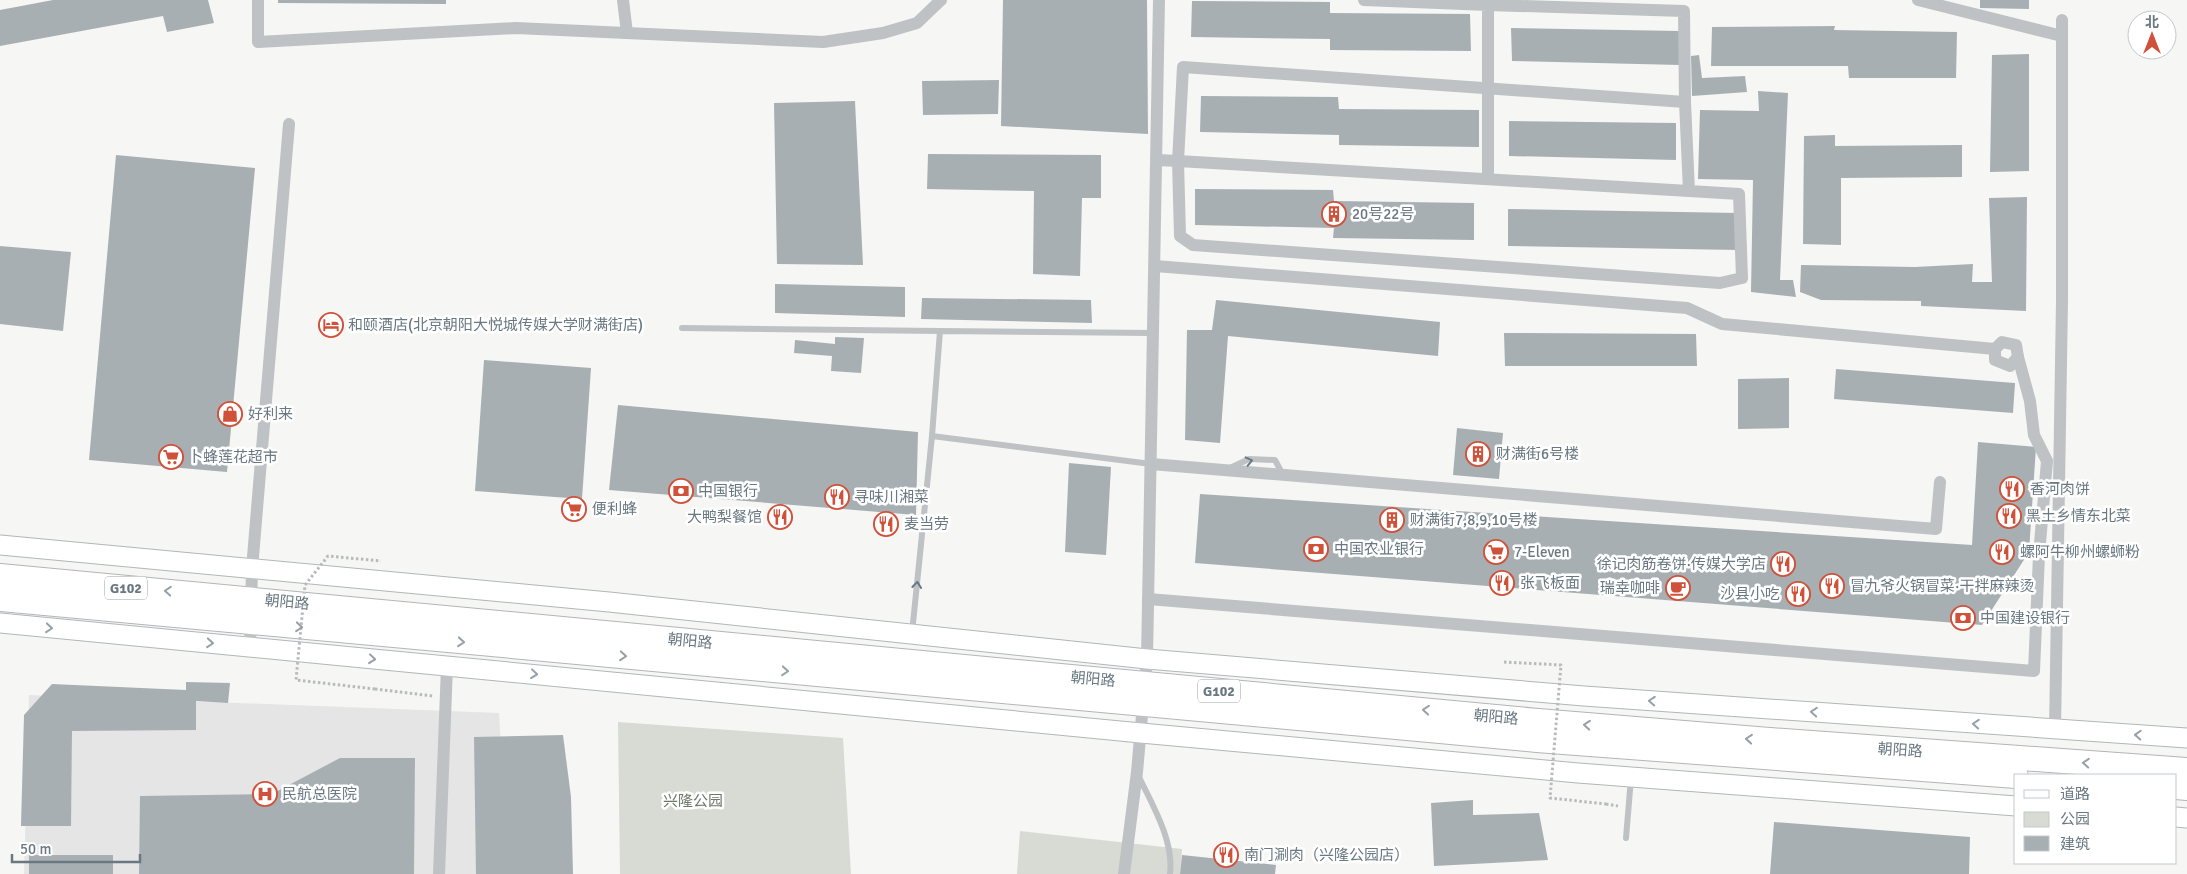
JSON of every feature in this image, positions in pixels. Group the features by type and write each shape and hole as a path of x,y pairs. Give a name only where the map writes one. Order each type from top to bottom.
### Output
{"highway":[{"name":"朝阳路","path":"0,576 251,599 1144,694 1537,740 2014,776"},
{"name":"朝阳路","path":"0,598 251,622 1144,694 2187,770"}],"street":[{"path":"258,0 258,42 516,28 823,42 883,33 917,23 941,0"},
{"path":"622,0 627,33"},
{"path":"1124,874 1137,772 1147,658 1160,0"},
{"path":"1364,0 1684,11 1685,102 1689,191"},
{"path":"1918,0 2062,36"},
{"path":"1488,5 1488,179"},
{"path":"2055,730 2062,301 2062,20"},
{"path":"1156,160 1178,162 1739,194 1742,278 1720,284 1193,245 1180,236 1178,162 1183,66 1685,102"},
{"path":"250,647 252,569 289,124"},
{"path":"1148,598 2034,671 2039,555 2047,461 2034,435 2030,401 2016,345 2002,342 1995,349 1722,324 1687,308 1155,266"},
{"path":"1151,464 1936,530 1940,482"},
{"name":"朝阳路","path":"0,545 609,602 1147,658 1574,695 2187,738"},
{"path":"0,624 1141,733 1631,777 2014,806"},
{"path":"439,874 447,666"}],"lane":[{"path":"682,328 1153,333"},
{"path":"912,634 932,436 940,331"},
{"path":"932,436 1151,464"},
{"path":"1137,772 1159,819 1172,861 1170,874"},
{"path":"1626,838 1631,777"}],"path":[{"path":"382,561 328,556 305,585 296,680 446,698"},
{"path":"1504,662 1561,665 1550,798 1606,804"}],"shaded area":[{"name":"民航总医院","path":"29,695 499,713 508,874 24,874"}],"green space":[{"name":"兴隆公园","path":"618,722 843,738 851,874 620,874"},
{"path":"1020,831 1182,849 1180,874 1017,874"}],"building":[{"path":"53,0 208,0 214,23 167,32 163,16 0,46 0,10"},
{"path":"278,0 446,0 446,4 278,3"},
{"path":"1003,0 1147,0 1148,134 1001,126"},
{"path":"1980,0 2029,0 2029,9 1980,8"},
{"path":"1192,1 1330,2 1330,13 1470,14 1471,51 1330,50 1330,39 1191,37"},
{"path":"1835,26 1834,30 1957,32 1956,78 1849,78 1848,66 1711,66 1712,27"},
{"path":"1511,28 1679,31 1680,65 1512,61"},
{"path":"2029,54 2029,171 1990,172 1992,55"},
{"path":"1699,55 1702,78 1745,76 1747,92 1692,96 1691,56"},
{"path":"999,80 998,114 923,115 922,81"},
{"path":"1758,91 1788,93 1780,280 1793,280 1796,297 1751,292 1753,180 1698,179 1700,110 1759,111"},
{"path":"1201,96 1338,97 1339,109 1479,110 1479,147 1339,145 1339,135 1200,132"},
{"path":"855,101 863,265 777,264 774,103"},
{"path":"1509,121 1676,123 1676,160 1509,156"},
{"path":"1835,135 1835,146 1962,145 1962,177 1841,178 1841,245 1803,244 1804,136"},
{"path":"928,154 1101,155 1101,198 1082,198 1080,276 1033,274 1034,191 927,189"},
{"path":"116,155 255,168 227,472 89,460"},
{"name":"20号22号","path":"1195,189 1333,190 1334,201 1474,203 1474,240 1333,238 1334,228 1195,225"},
{"path":"2027,197 2026,311 1921,306 1921,301 1821,300 1800,292 1801,265 1915,267 1973,264 1972,282 1992,282 1989,198"},
{"path":"1508,209 1738,213 1738,250 1508,246"},
{"path":"0,246 71,252 63,331 0,324"},
{"path":"775,284 905,287 905,317 775,313"},
{"path":"922,298 1091,300 1092,323 921,319"},
{"path":"1216,300 1440,322 1438,356 1228,336 1220,443 1185,440 1187,330 1212,330"},
{"path":"1504,333 1696,334 1697,366 1505,366"},
{"path":"835,337 864,338 861,373 831,371 832,356 794,353 795,340 835,344"},
{"path":"484,360 591,368 582,499 475,491"},
{"path":"1836,369 2015,383 2013,413 1834,399"},
{"path":"1789,378 1789,428 1738,429 1738,379"},
{"path":"618,405 918,432 916,515 609,490"},
{"name":"财满街6号楼","path":"1457,428 1503,433 1499,479 1453,475"},
{"name":"财满街7,8,9,10号楼","path":"1978,442 2036,447 2029,552 1982,625 1195,563 1200,494 1972,545"},
{"path":"1069,463 1111,467 1106,555 1065,552"},
{"path":"186,682 230,683 228,703 196,701 196,730 72,731 71,826 21,826 24,715 52,684 186,690"},
{"path":"563,735 571,797 573,874 476,874 474,737"},
{"path":"340,758 415,758 414,874 139,874 140,796 272,794"},
{"path":"1473,800 1473,815 1539,813 1548,860 1434,866 1431,803"},
{"path":"1774,822 1970,837 1969,874 1770,874"},
{"path":"29,855 113,855 113,874 29,874"},
{"path":"1182,855 1276,865 1275,874 1180,874"}],"place":[{"name":"20号22号","path":"1334,214"},
{"name":"和颐酒店(北京朝阳大悦城传媒大学财满街店)","path":"331,325"},
{"name":"好利来","path":"230,414"},
{"name":"财满街6号楼","path":"1478,454"},
{"name":"卜蜂莲花超市","path":"171,457"},
{"name":"香河肉饼","path":"2012,489"},
{"name":"中国银行","path":"681,491"},
{"name":"寻味川湘菜","path":"837,497"},
{"name":"便利蜂","path":"574,509"},
{"name":"黑土乡情东北菜","path":"2009,516"},
{"name":"大鸭梨餐馆","path":"780,517"},
{"name":"财满街7,8,9,10号楼","path":"1392,520"},
{"name":"麦当劳","path":"886,524"},
{"name":"中国农业银行","path":"1316,549"},
{"name":"7-Eleven","path":"1496,552"},
{"name":"螺阿牛柳州螺蛳粉","path":"2002,552"},
{"name":"徐记肉筋卷饼·传媒大学店","path":"1783,564"},
{"name":"张飞板面","path":"1502,583"},
{"name":"冒九爷火锅冒菜·干拌麻辣烫","path":"1832,586"},
{"name":"瑞幸咖啡","path":"1678,588"},
{"name":"沙县小吃","path":"1798,594"},
{"name":"中国建设银行","path":"1963,618"},
{"name":"民航总医院","path":"265,794"},
{"name":"南门涮肉（兴隆公园店）","path":"1226,855"}]}
